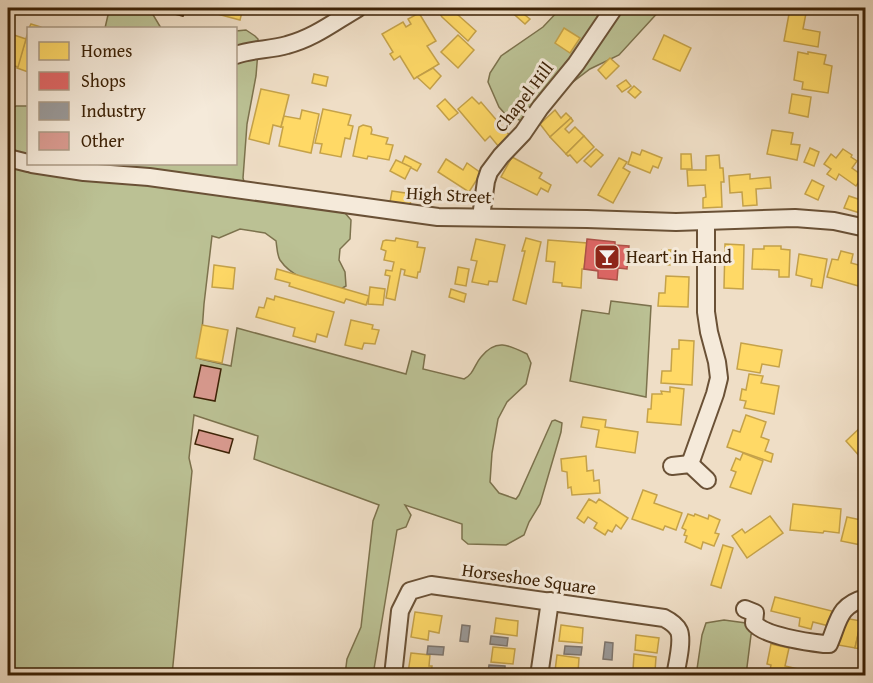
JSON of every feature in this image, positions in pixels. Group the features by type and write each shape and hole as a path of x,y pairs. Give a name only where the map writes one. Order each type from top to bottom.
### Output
{"street":[{"path":"237,55 246,51 285,46 308,38 358,8"},
{"name":"Chapel Hill","path":"481,217 489,172 523,133 576,64 614,8"},
{"name":"High Street","path":"8,158 27,162"},
{"name":"High Street","path":"43,165 94,173 149,170 438,217 676,222 795,218 834,221 866,228"},
{"path":"690,464 719,378 707,323 706,221"},
{"path":"672,466 690,464"},
{"path":"690,464 706,480"},
{"name":"Horseshoe Square","path":"393,675 400,611 410,591 431,585 664,618 673,623 680,632 675,675"},
{"path":"745,609 755,613 754,623 758,627 785,636 829,644 844,609 866,598"},
{"path":"539,675 550,602"}],"green space":[{"path":"105,8 149,8 160,27 105,27 108,15"},
{"path":"561,8 662,8 619,55 590,69 522,121 506,115 499,107 488,82 490,73 501,56 543,27"},
{"path":"246,30 258,39 256,76 247,124 243,178 247,193 256,197 345,213 351,220 350,239 340,249 339,260 345,272 346,286 339,290 331,288 306,280 291,272 280,260 276,241 265,233 240,229 219,238 212,236 200,359 231,366 237,328 406,374 412,351 425,355 423,369 464,379 492,347 503,345 514,348 527,354 531,363 526,384 507,402 498,419 490,482 499,493 516,499 552,421 562,423 540,504 524,535 506,545 468,544 462,539 462,524 405,505 411,515 406,527 397,530 373,675 345,675 347,659 361,627 373,521 379,505 254,459 258,436 194,415 189,458 192,471 172,675 8,675 8,112 16,106 27,106 27,165 237,165 237,31"},
{"path":"611,301 651,306 646,397 570,381 582,310 609,314"},
{"path":"724,620 746,623 753,629 746,675 696,676 706,623"}],"building: Homes":[{"path":"202,8 243,8 240,20 202,10"},
{"path":"436,8 472,8 458,15 476,31 468,41 442,17"},
{"path":"507,8 525,8 521,12 530,19 525,24"},
{"path":"770,8 807,8 803,29 820,32 818,47 784,41 789,14 769,10"},
{"path":"419,13 436,41 427,46 439,64 414,79 400,56 394,60 390,54 393,52 382,34 403,22 406,27 411,24 408,19"},
{"path":"564,28 580,38 570,53 555,43"},
{"path":"8,33 26,39 18,67 8,64"},
{"path":"27,35 27,72 17,68"},
{"path":"458,35 474,50 458,68 441,52"},
{"path":"664,35 691,48 680,71 653,59"},
{"path":"798,52 826,55 824,64 832,66 828,93 802,89 803,82 794,80"},
{"path":"610,58 619,66 606,79 598,70"},
{"path":"433,68 441,76 430,89 417,77"},
{"path":"314,74 328,77 326,86 312,83"},
{"path":"626,80 631,86 622,92 617,86"},
{"path":"634,86 641,92 635,98 628,92"},
{"path":"261,89 289,95 281,127 273,125 269,144 249,139"},
{"path":"792,94 811,97 808,117 789,113"},
{"path":"472,97 479,104 481,102 511,137 499,147 490,136 485,141 458,109"},
{"path":"445,99 458,113 449,120 437,106"},
{"path":"323,109 351,115 348,125 353,126 350,139 345,138 341,157 320,153 322,144 315,143"},
{"path":"302,110 319,114 311,153 279,146 284,116 300,119"},
{"path":"555,110 561,118 566,113 571,118 550,137 540,124"},
{"path":"571,118 573,121 565,129 569,133 575,127 584,136 566,154 550,137"},
{"path":"363,125 371,127 371,134 388,138 386,144 393,145 389,160 353,156 359,127"},
{"path":"772,130 793,133 791,144 800,145 797,160 767,154"},
{"path":"584,136 594,147 577,163 566,154"},
{"path":"810,148 819,152 814,166 804,162"},
{"path":"596,149 603,155 591,167 584,161"},
{"path":"843,149 857,161 852,168 863,176 856,186 839,174 836,180 827,174 831,169 824,164 831,154 836,158"},
{"path":"642,150 662,158 658,168 653,166 650,173 628,164 632,152 640,155"},
{"path":"681,154 691,154 692,169 681,169"},
{"path":"719,155 724,182 721,182 722,207 703,208 703,198 706,197 705,185 688,186 687,170 706,170 706,156"},
{"path":"405,156 421,164 417,171 402,163"},
{"path":"512,157 542,173 539,178 551,185 548,192 541,188 537,195 501,177"},
{"path":"619,158 627,162 623,168 630,172 613,203 598,195"},
{"path":"446,159 463,170 467,163 481,173 469,192 438,172"},
{"path":"396,160 411,167 405,179 390,171"},
{"path":"750,174 750,179 770,177 771,188 756,189 757,205 743,206 742,192 730,193 729,176"},
{"path":"812,180 824,186 818,200 805,194"},
{"path":"392,191 412,194 410,205 390,202"},
{"path":"864,191 866,192 866,215 844,208 849,196 861,200"},
{"path":"396,238 418,242 417,247 425,248 417,278 404,275 405,270 401,269 395,300 386,298 390,276 385,275 386,270 392,271 394,262 384,260 386,251 381,249 383,241 395,241"},
{"path":"526,238 541,242 526,304 513,300"},
{"path":"476,239 505,245 497,282 489,281 488,285 472,282 477,261 471,260"},
{"path":"548,240 587,243 581,288 562,286 562,283 553,282 555,262 546,261"},
{"path":"725,244 744,245 743,289 724,288"},
{"path":"764,246 781,246 781,249 790,250 789,277 779,277 779,270 752,269 753,249 764,249"},
{"path":"662,250 671,250 670,265 661,264"},
{"path":"841,251 853,254 851,263 866,267 862,287 827,277 832,259 838,260"},
{"path":"799,254 827,259 822,288 811,286 812,279 796,275"},
{"path":"214,265 235,268 233,289 212,287"},
{"path":"458,267 469,269 466,286 455,284"},
{"path":"277,269 369,296 366,305 346,299 344,303 289,286 290,283 275,279"},
{"path":"666,276 689,277 688,307 658,306 659,293 665,293"},
{"path":"370,287 385,289 383,305 368,304"},
{"path":"451,289 466,294 464,302 449,297"},
{"path":"275,296 334,312 327,337 317,334 315,342 293,336 295,328 256,317 259,307 264,308 267,298 274,300"},
{"path":"351,320 373,325 372,329 379,330 375,344 364,343 362,349 345,345"},
{"path":"202,325 228,330 222,363 196,358"},
{"path":"679,340 694,341 692,385 661,383 662,371 671,371 672,349 679,349"},
{"path":"741,343 782,350 779,367 762,364 760,373 737,369"},
{"path":"749,374 763,376 761,383 779,386 774,414 744,408 746,401 740,400 742,389 746,390"},
{"path":"670,387 684,389 681,425 647,422 652,394 662,394 661,391 670,392"},
{"path":"746,415 766,422 761,437 769,440 765,451 773,454 771,462 727,447 733,430 740,432"},
{"path":"583,417 606,420 605,427 638,432 635,453 596,447 599,430 581,427"},
{"path":"864,424 866,426 866,456 862,459 846,441"},
{"path":"743,453 763,461 751,494 730,487 736,472 731,470 736,458 740,460"},
{"path":"586,456 587,471 593,470 594,481 599,480 600,493 572,495 571,487 568,488 567,472 562,471 561,459"},
{"path":"643,490 657,495 654,503 682,513 676,530 665,526 663,530 632,519"},
{"path":"589,499 596,503 599,499 628,518 621,529 616,525 612,532 608,530 605,535 594,528 597,523 588,517 584,523 577,518"},
{"path":"793,504 841,509 839,533 790,530"},
{"path":"688,514 708,519 709,515 720,520 715,533 719,534 714,546 703,542 701,549 685,542 686,530 682,528"},
{"path":"770,516 783,533 747,558 732,536 742,529 745,533"},
{"path":"847,517 866,521 866,546 841,541"},
{"path":"723,545 733,548 721,588 711,585"},
{"path":"775,597 832,611 829,626 813,622 811,629 799,626 800,618 771,611"},
{"path":"415,612 442,616 439,633 429,631 428,640 411,637"},
{"path":"496,618 518,621 517,636 494,633"},
{"path":"844,618 861,621 855,648 838,645"},
{"path":"861,621 866,622 866,650 855,648"},
{"path":"561,625 583,628 582,643 559,641"},
{"path":"636,635 659,638 657,653 635,650"},
{"path":"771,644 789,648 785,666 819,676 769,676 771,665 767,664"},
{"path":"493,647 515,649 513,664 491,662"},
{"path":"411,653 430,655 431,676 408,673"},
{"path":"634,654 656,657 655,672 633,670"},
{"path":"557,655 579,658 578,673 555,671"}],"building: Shops":[{"name":"Heart in Hand","path":"587,239 629,246 627,269 618,268 617,280 598,278 598,271 584,269"}],"building: Industry":[{"path":"462,625 470,626 468,642 460,641"},
{"path":"491,636 508,638 507,646 490,644"},
{"path":"605,642 613,643 612,660 603,659"},
{"path":"428,646 444,647 443,655 427,654"},
{"path":"565,646 582,647 581,655 564,654"},
{"path":"489,665 505,666 505,674 488,673"},
{"path":"625,671 642,673 642,676 625,676"}],"building: Other":[{"path":"163,8 186,8 183,16 162,11"},
{"path":"201,365 221,369 215,401 194,397"},
{"path":"199,430 233,439 229,453 195,444"}],"place":[{"name":"Heart in Hand","path":"607,257"}]}
